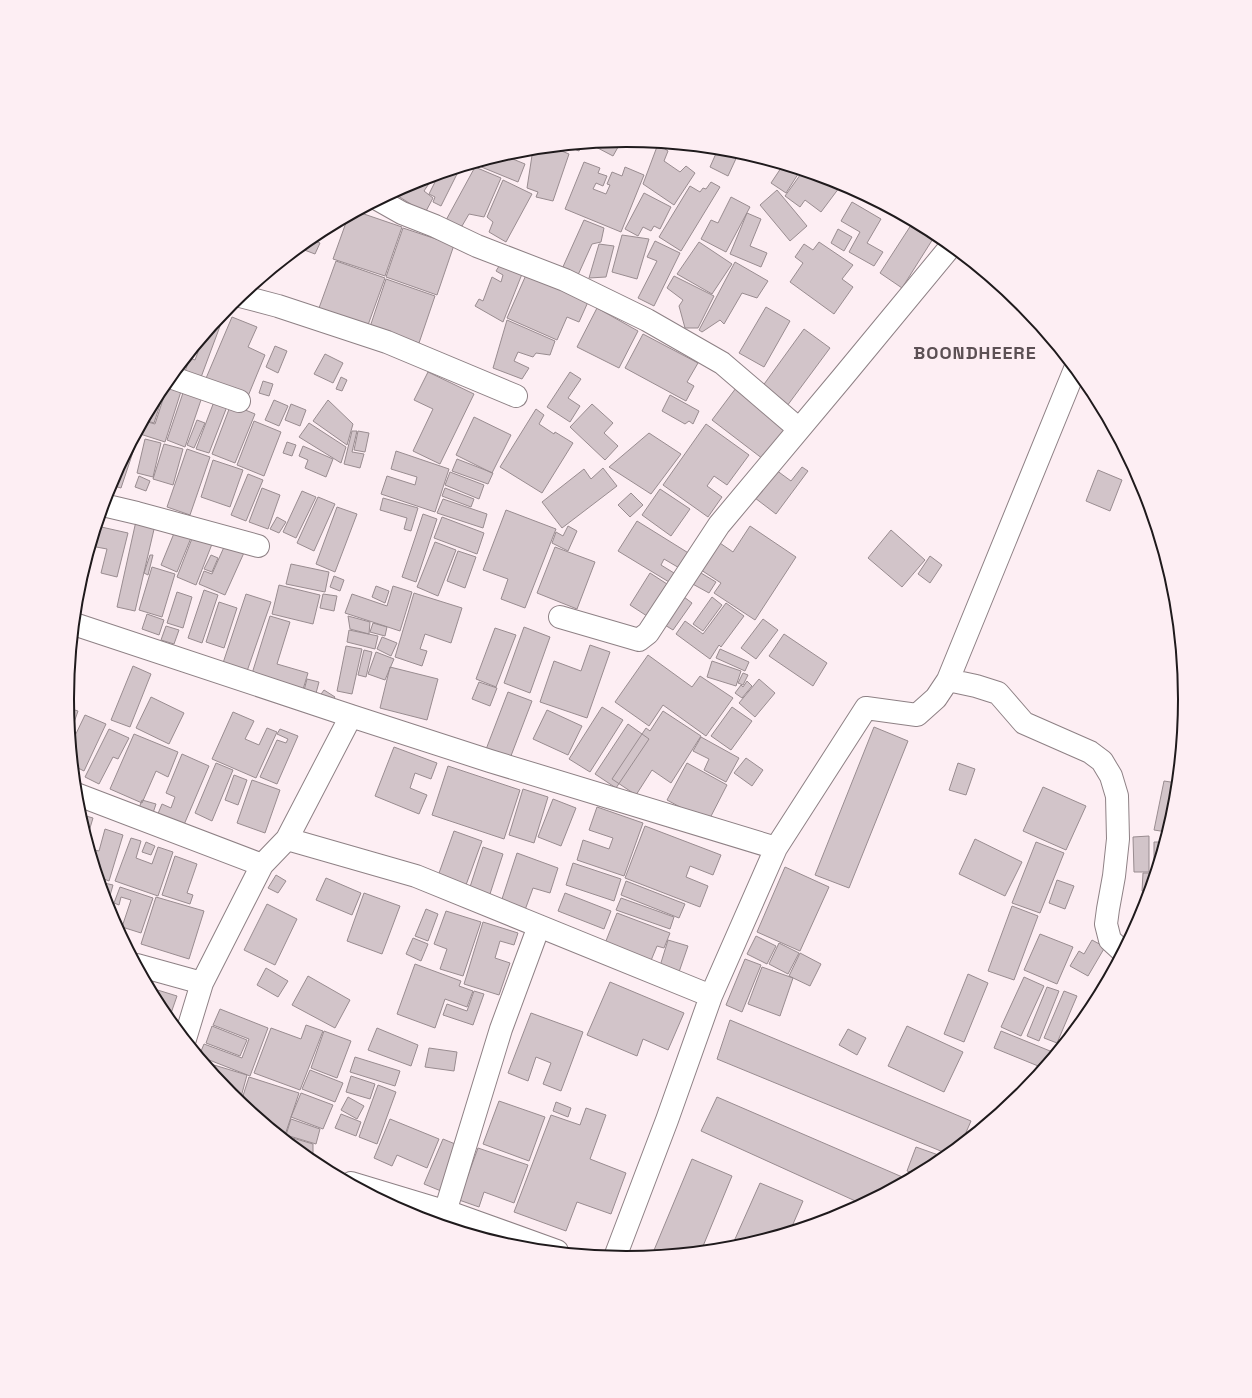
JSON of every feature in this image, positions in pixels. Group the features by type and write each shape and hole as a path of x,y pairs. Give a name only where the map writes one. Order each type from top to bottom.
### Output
{"street":[{"path":"384,203 402,213 435,226 477,246 565,280 647,320 722,362 799,429"},
{"path":"560,617 639,640 648,633 719,525 947,250"},
{"path":"247,298 278,306 387,342 516,396"},
{"path":"617,1251 667,1120 711,996 776,848 866,708 917,715 936,698 948,680 1073,375"},
{"path":"176,379 239,401"},
{"path":"109,506 258,546"},
{"path":"79,626 490,761 776,848"},
{"path":"948,680 976,686 998,693 1024,724 1090,752 1102,761 1111,776 1117,796 1118,839 1114,876 1106,924 1110,940 1118,948"},
{"path":"187,1033 202,983 262,865 287,839 351,716"},
{"path":"83,797 262,865"},
{"path":"287,839 416,876 711,996"},
{"path":"452,1218 502,1029 539,926"},
{"path":"144,967 202,983"},
{"path":"381,1193 527,1241"}],"building":[{"path":"618,147 613,156 597,148"},
{"path":"657,148 664,148 668,151 664,161 680,172 686,166 695,173 674,205 643,184"},
{"path":"562,151 569,154 553,201 536,197 538,192 527,188 532,156"},
{"path":"715,155 736,158 728,176 710,167"},
{"path":"513,159 525,164 518,182 481,167"},
{"path":"584,162 600,168 598,173 607,176 603,186 596,183 593,189 606,194 610,185 607,184 612,172 622,176 625,167 644,175 621,232 565,209"},
{"path":"477,168 501,178 484,217 469,214 462,226 445,222 474,169"},
{"path":"780,169 798,174 786,193 771,183"},
{"path":"457,174 441,206 433,202 435,197 429,194 435,181"},
{"path":"800,175 838,189 821,212 805,200 800,207 785,196"},
{"path":"503,180 532,194 506,242 489,232 493,222 487,217"},
{"path":"711,182 720,187 681,251 659,237 690,186 700,192 703,188 706,189"},
{"path":"429,184 424,191 433,198 425,213 399,196"},
{"path":"777,190 807,226 790,241 760,205"},
{"path":"644,193 671,207 660,229 654,226 651,231 643,227 638,236 625,229"},
{"path":"731,197 750,207 726,252 701,239 711,220 718,223"},
{"path":"852,202 881,219 867,243 883,252 874,266 849,252 860,232 841,221"},
{"path":"747,213 761,219 750,246 767,253 761,267 730,254"},
{"path":"363,214 402,227 385,276 333,259 346,224"},
{"path":"584,220 604,228 601,242 592,244 578,275 562,269"},
{"path":"910,226 932,240 902,288 880,273"},
{"path":"403,228 454,245 437,295 386,277"},
{"path":"838,229 852,237 844,251 831,243"},
{"path":"622,235 649,239 637,279 612,272"},
{"path":"655,241 680,253 654,306 638,298 657,261 647,257"},
{"path":"317,242 320,243 315,254 305,250"},
{"path":"699,242 732,264 712,294 677,274"},
{"path":"819,242 853,265 842,279 853,287 834,314 790,282 803,263 795,257 804,244 813,250"},
{"path":"599,244 614,246 606,277 589,278"},
{"path":"336,261 385,278 368,325 319,308"},
{"path":"735,262 768,281 757,298 742,293 724,324 720,320 702,332 699,330"},
{"path":"501,263 522,274 503,322 475,306 479,299 483,301 492,277 501,282 503,275 496,271"},
{"path":"526,275 588,302 579,322 567,317 557,340 507,318"},
{"path":"674,276 714,296 698,328 685,328 679,306 683,300 667,288"},
{"path":"386,279 435,296 419,343 370,327"},
{"path":"766,307 790,321 764,367 739,353"},
{"path":"597,308 638,331 619,368 577,347"},
{"path":"232,317 257,327 248,347 265,355 246,401 204,383"},
{"path":"507,320 555,341 550,355 536,353 533,357 518,352 514,361 529,368 522,379 493,368"},
{"path":"220,325 200,380 184,374 188,363 192,359 195,360 199,350"},
{"path":"804,329 830,348 787,406 762,387"},
{"path":"643,334 698,363 687,382 694,386 686,401 625,368"},
{"path":"275,346 287,351 278,373 266,367"},
{"path":"325,354 343,363 333,383 314,374"},
{"path":"428,372 474,394 440,464 413,451 433,409 414,400"},
{"path":"570,372 581,379 568,398 580,406 570,422 547,407"},
{"path":"341,377 347,380 342,391 336,389"},
{"path":"263,381 273,384 269,396 259,393"},
{"path":"174,382 183,385 165,442 142,435 148,422 155,424 164,398 167,392"},
{"path":"739,384 786,428 763,459 712,420"},
{"path":"185,387 203,394 185,447 167,440"},
{"path":"670,395 699,411 693,424 689,421 685,424 662,411"},
{"path":"215,399 228,404 209,453 196,449"},
{"path":"274,400 288,406 279,426 265,420"},
{"path":"328,400 353,424 347,445 313,421"},
{"path":"161,402 154,423 149,421"},
{"path":"231,404 255,414 235,463 212,454"},
{"path":"291,404 306,410 300,426 285,420"},
{"path":"592,404 613,423 604,433 618,446 605,460 570,427"},
{"path":"536,409 544,415 539,424 554,434 555,432 573,443 542,493 500,467"},
{"path":"474,417 511,435 492,473 456,455"},
{"path":"197,420 205,423 194,448 187,445"},
{"path":"254,421 281,432 264,476 237,465"},
{"path":"309,423 346,447 341,463 299,437"},
{"path":"706,424 749,455 727,485 714,476 707,486 722,497 708,517 663,485"},
{"path":"352,431 357,431 352,452 364,454 360,468 344,464"},
{"path":"358,431 369,433 365,452 354,450"},
{"path":"649,433 681,454 651,494 609,467"},
{"path":"145,439 161,443 153,477 137,473"},
{"path":"287,442 296,445 292,456 283,453"},
{"path":"164,444 183,449 173,485 153,479"},
{"path":"303,446 333,459 326,477 305,468 308,460 299,456"},
{"path":"187,449 210,457 190,515 167,507"},
{"path":"134,450 121,488 117,487"},
{"path":"396,451 449,469 435,512 381,494 387,476 415,485 417,477 391,469"},
{"path":"457,459 493,473 488,484 452,471"},
{"path":"213,460 243,470 230,507 201,497"},
{"path":"802,467 808,471 776,514 755,498 776,470 791,481"},
{"path":"603,468 617,486 562,528 542,502 584,469 591,479"},
{"path":"1098,470 1122,480 1110,511 1086,501"},
{"path":"450,472 484,485 479,499 445,485"},
{"path":"248,474 263,480 246,521 231,515"},
{"path":"139,476 150,481 146,491 135,487"},
{"path":"262,488 280,495 268,529 249,522"},
{"path":"445,488 474,499 471,507 442,496"},
{"path":"660,489 690,509 671,536 642,515"},
{"path":"302,491 316,497 296,538 283,532"},
{"path":"631,493 643,505 630,517 618,505"},
{"path":"318,497 335,504 314,551 297,543"},
{"path":"383,498 418,508 411,531 404,529 407,518 380,510"},
{"path":"443,499 487,514 483,528 437,513"},
{"path":"337,507 357,514 335,572 316,564"},
{"path":"506,510 556,529 525,608 501,599 508,579 483,570"},
{"path":"423,514 437,519 416,582 402,577"},
{"path":"277,517 286,522 279,533 270,529"},
{"path":"442,517 484,533 477,554 434,538"},
{"path":"136,521 155,525 135,611 117,607"},
{"path":"637,521 690,554 681,569 664,559 661,565 674,573 669,582 618,551"},
{"path":"177,526 193,533 177,572 161,565"},
{"path":"568,526 577,531 568,551 552,543 556,532 563,536"},
{"path":"750,526 796,557 755,620 714,593 721,583 698,568 717,541 733,552"},
{"path":"102,527 128,533 117,577 101,573 107,549 96,547"},
{"path":"891,530 925,560 902,587 868,558"},
{"path":"193,536 212,544 196,585 177,577"},
{"path":"228,538 247,546 225,595 199,584 204,571 212,574"},
{"path":"435,542 456,550 438,596 417,587"},
{"path":"555,547 595,562 577,609 537,593"},
{"path":"458,551 476,557 465,588 447,581"},
{"path":"150,555 153,555 148,575 144,573"},
{"path":"211,555 218,558 212,572 204,569"},
{"path":"930,556 942,565 930,583 918,574"},
{"path":"291,564 329,572 325,592 286,584"},
{"path":"152,567 175,574 162,617 139,610"},
{"path":"696,570 716,582 709,593 689,582"},
{"path":"650,573 667,584 647,616 630,605"},
{"path":"334,576 344,580 340,591 330,587"},
{"path":"279,585 320,595 313,624 272,614"},
{"path":"376,586 389,591 385,603 372,597"},
{"path":"393,586 412,592 400,631 345,613 352,594 387,606"},
{"path":"204,590 218,595 202,643 188,638"},
{"path":"177,592 192,597 183,628 167,623"},
{"path":"414,593 462,608 451,643 425,634 420,649 427,651 422,666 395,657"},
{"path":"246,594 271,602 245,677 221,669"},
{"path":"323,594 337,596 334,611 320,608"},
{"path":"680,594 692,603 673,630 660,622"},
{"path":"712,597 722,605 703,631 693,624"},
{"path":"219,602 237,608 224,648 206,642"},
{"path":"726,603 744,616 721,647 719,645 710,659 676,634 685,621 703,634"},
{"path":"147,614 164,620 159,635 142,629"},
{"path":"270,616 290,622 277,664 308,673 301,696 250,680"},
{"path":"348,616 370,622 369,634 350,629"},
{"path":"763,619 778,630 756,659 741,648"},
{"path":"373,623 387,627 385,636 370,632"},
{"path":"166,626 179,630 174,644 161,640"},
{"path":"524,627 550,637 530,693 504,683"},
{"path":"495,628 516,635 496,687 476,679"},
{"path":"349,630 378,636 375,649 347,642"},
{"path":"784,634 827,663 813,686 769,656"},
{"path":"382,637 397,643 391,656 377,649"},
{"path":"590,645 610,652 587,718 540,702 554,661 581,671"},
{"path":"346,646 362,649 352,694 337,691"},
{"path":"720,649 749,662 745,671 716,658"},
{"path":"364,650 372,652 366,677 358,675"},
{"path":"376,652 394,659 385,680 368,674"},
{"path":"648,655 692,687 700,676 733,698 706,736 663,705 649,726 615,702"},
{"path":"712,661 741,671 736,686 707,677"},
{"path":"133,666 151,674 130,727 111,720"},
{"path":"390,667 438,679 427,720 380,708"},
{"path":"743,673 748,675 743,685 738,683"},
{"path":"307,679 319,682 315,697 303,694"},
{"path":"759,679 775,693 755,717 739,703"},
{"path":"747,681 752,686 742,698 735,693 741,685 743,687"},
{"path":"479,682 497,688 490,706 472,699"},
{"path":"324,690 335,697 325,711 314,704"},
{"path":"508,692 532,701 509,761 485,752"},
{"path":"151,697 184,713 169,744 136,728"},
{"path":"602,707 623,720 590,772 569,759"},
{"path":"732,707 752,721 731,750 711,736"},
{"path":"74,710 78,711 75,721"},
{"path":"547,710 582,726 568,755 533,739"},
{"path":"663,711 701,736 671,783 652,770 636,795 612,779 646,728 650,731"},
{"path":"233,712 254,721 245,739 259,745 267,728 277,732 256,778 212,759"},
{"path":"85,715 106,724 84,771 79,768 75,736"},
{"path":"628,724 649,739 616,788 595,774"},
{"path":"874,727 908,741 849,888 815,875"},
{"path":"109,729 129,738 118,759 113,757 99,784 85,777"},
{"path":"280,729 298,736 277,784 260,777 277,740 286,743 288,739 277,734"},
{"path":"134,734 178,752 168,777 156,771 142,803 110,789"},
{"path":"701,737 739,758 726,782 704,770 709,759 693,751"},
{"path":"394,747 437,763 431,779 415,773 410,788 427,795 419,814 375,796"},
{"path":"182,754 209,766 183,827 157,816 162,804 171,808 175,797 166,793"},
{"path":"746,758 763,770 752,786 734,773"},
{"path":"216,763 233,770 212,821 195,813"},
{"path":"687,763 727,785 708,822 667,800"},
{"path":"958,763 975,769 966,795 949,790"},
{"path":"448,766 520,790 504,839 432,815"},
{"path":"234,775 247,780 238,805 225,800"},
{"path":"252,780 280,790 265,833 237,823"},
{"path":"1164,781 1171,782 1161,831 1154,830"},
{"path":"1043,787 1086,806 1066,850 1023,831"},
{"path":"523,789 548,797 534,843 509,835"},
{"path":"553,799 576,808 561,846 538,837"},
{"path":"142,800 156,804 153,813 139,808"},
{"path":"597,807 643,823 624,876 577,860 583,840 609,849 613,838 589,830"},
{"path":"87,816 93,818 90,828"},
{"path":"645,826 721,855 713,875 690,866 686,877 708,886 700,907 625,878"},
{"path":"105,829 123,835 109,881 104,879 103,876 95,850 99,851"},
{"path":"454,831 482,841 466,885 438,876"},
{"path":"1149,836 1149,872 1134,872 1133,837"},
{"path":"131,838 141,841 136,858 152,864 158,847 173,852 158,896 115,881"},
{"path":"975,839 1022,862 1005,896 959,874"},
{"path":"146,842 155,846 151,855 142,852"},
{"path":"1036,842 1064,853 1040,913 1012,903"},
{"path":"1154,842 1159,842 1154,859"},
{"path":"483,847 503,854 489,897 469,890"},
{"path":"517,853 558,868 550,893 533,888 525,910 501,902"},
{"path":"175,856 197,864 187,893 193,895 190,904 162,895"},
{"path":"573,863 621,879 614,901 566,885"},
{"path":"785,867 829,887 800,951 757,932"},
{"path":"1143,873 1150,873 1143,891 1142,891"},
{"path":"276,875 286,881 278,893 268,888"},
{"path":"326,878 361,893 352,915 316,900"},
{"path":"1057,880 1074,886 1065,909 1049,903"},
{"path":"626,881 685,904 679,918 621,895"},
{"path":"106,883 113,885 110,895"},
{"path":"120,887 153,898 141,933 124,928 123,925 131,900 121,897 119,905 114,903"},
{"path":"364,893 400,906 382,954 347,941"},
{"path":"565,893 611,911 604,929 558,911"},
{"path":"156,897 204,911 189,959 141,944"},
{"path":"621,898 674,917 670,929 616,910"},
{"path":"267,904 297,919 275,965 244,950"},
{"path":"1012,906 1038,916 1014,980 988,971"},
{"path":"426,909 438,914 428,941 415,936"},
{"path":"446,911 481,922 463,976 440,969 447,949 434,944"},
{"path":"617,913 670,933 664,948 657,946 650,963 604,946"},
{"path":"483,922 518,933 514,945 500,941 495,958 510,963 499,995 464,984"},
{"path":"1040,934 1073,947 1057,984 1024,970"},
{"path":"756,936 776,946 767,964 747,954"},
{"path":"413,938 428,944 421,961 406,954"},
{"path":"668,940 688,946 679,972 660,966"},
{"path":"1092,940 1105,947 1088,976 1070,966 1079,951 1084,954"},
{"path":"779,943 799,953 788,974 769,964"},
{"path":"800,953 821,964 810,986 789,976"},
{"path":"745,959 761,965 742,1012 726,1005"},
{"path":"415,964 461,981 459,986 473,991 467,1007 445,999 435,1028 397,1014"},
{"path":"762,967 793,978 780,1016 748,1004"},
{"path":"266,968 288,981 278,997 257,985"},
{"path":"145,970 156,973 153,983"},
{"path":"968,974 988,983 964,1042 944,1034"},
{"path":"308,976 350,1000 335,1028 292,1005"},
{"path":"1024,977 1044,986 1021,1036 1001,1027"},
{"path":"610,982 684,1013 668,1050 643,1039 637,1056 587,1035"},
{"path":"1047,987 1059,991 1039,1041 1027,1036"},
{"path":"157,990 177,996 171,1012"},
{"path":"474,991 484,994 473,1025 443,1015 447,1004 467,1011"},
{"path":"1064,991 1077,996 1057,1043 1044,1038"},
{"path":"220,1009 268,1028 250,1076 208,1060 201,1051 204,1044 242,1058 249,1039 213,1025"},
{"path":"531,1013 583,1032 561,1091 543,1084 551,1063 536,1057 528,1081 508,1073"},
{"path":"730,1020 971,1121 965,1134 942,1152 717,1059"},
{"path":"306,1025 323,1031 300,1090 254,1073 271,1028 301,1039"},
{"path":"212,1026 247,1040 240,1056 206,1043"},
{"path":"907,1026 963,1052 944,1092 888,1066"},
{"path":"377,1028 418,1045 411,1066 368,1050"},
{"path":"848,1029 866,1038 857,1055 839,1045"},
{"path":"324,1031 351,1041 337,1078 311,1068"},
{"path":"1001,1031 1051,1051 1038,1066 994,1048"},
{"path":"429,1048 457,1052 454,1071 425,1067"},
{"path":"355,1057 400,1071 395,1086 350,1072"},
{"path":"213,1065 247,1075 242,1094"},
{"path":"310,1070 343,1083 335,1102 302,1089"},
{"path":"351,1076 375,1084 370,1099 346,1092"},
{"path":"249,1077 299,1093 286,1133 262,1114 243,1096"},
{"path":"378,1085 396,1092 377,1144 359,1137"},
{"path":"301,1093 333,1105 323,1129 291,1117"},
{"path":"348,1097 364,1106 357,1119 341,1110"},
{"path":"717,1097 902,1177 855,1201 701,1131"},
{"path":"499,1101 545,1117 529,1161 483,1144"},
{"path":"556,1102 571,1108 568,1117 553,1111"},
{"path":"586,1108 606,1115 590,1159 626,1173 611,1214 577,1202 566,1231 514,1212 551,1115 580,1125"},
{"path":"341,1114 361,1122 356,1136 335,1128"},
{"path":"291,1119 320,1129 316,1144 286,1134"},
{"path":"390,1119 439,1139 427,1168 397,1155 392,1166 374,1158"},
{"path":"290,1137 313,1144 313,1154"},
{"path":"443,1139 460,1146 441,1191 424,1184"},
{"path":"916,1147 938,1155 910,1172 907,1171"},
{"path":"478,1148 528,1165 514,1203 484,1192 479,1207 459,1200"},
{"path":"692,1159 732,1176 703,1245 654,1250"},
{"path":"760,1183 803,1201 793,1225 735,1240"}],"district":[{"name":"BOONDHEERE","path":"975,353"}]}
